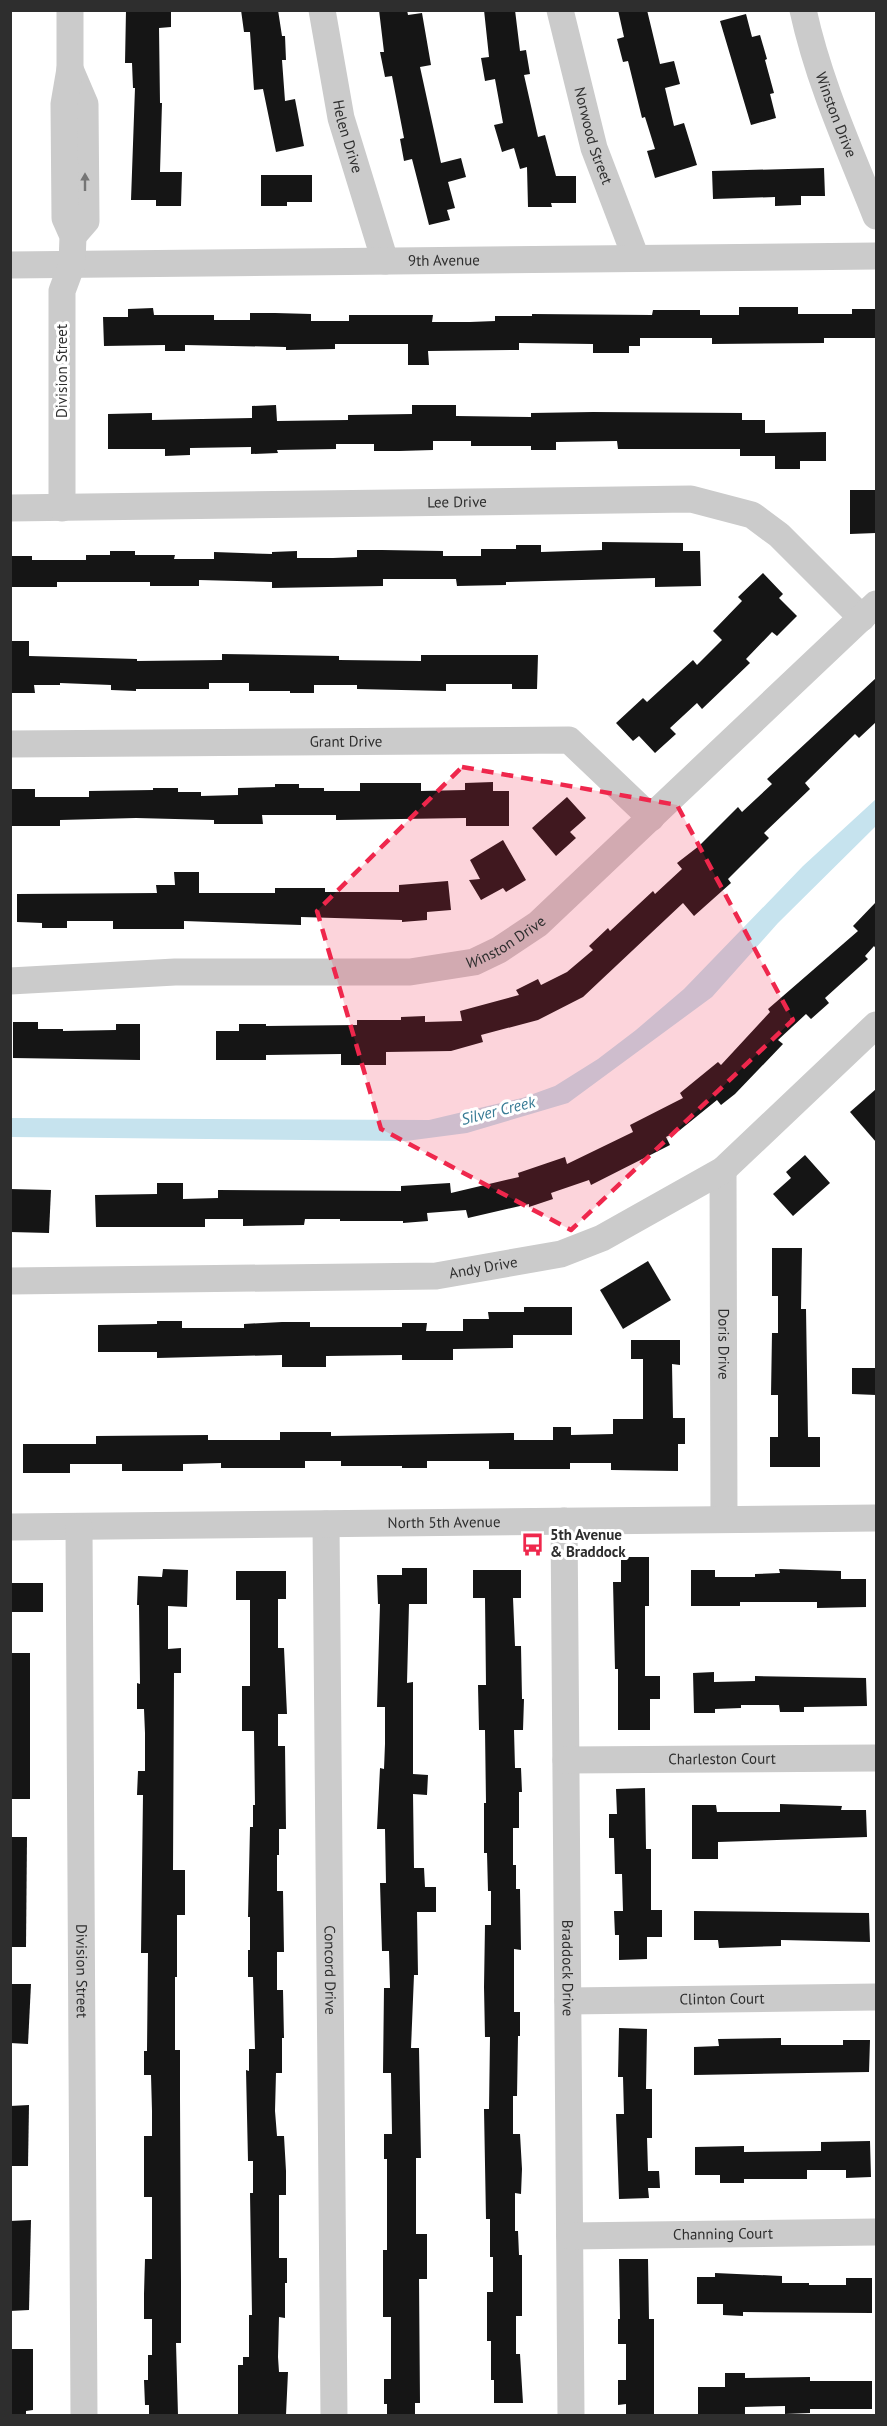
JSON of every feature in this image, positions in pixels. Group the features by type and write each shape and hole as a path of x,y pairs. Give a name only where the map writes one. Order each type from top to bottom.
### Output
{"street":[{"name":"Division Street","path":"62,508 62,291 72,264 73,236 65,218 64,104 70,69 69,10"},
{"name":"Helen Drive","path":"322,10 341,118 385,261"},
{"name":"Norwood Street","path":"560,10 594,148 636,258"},
{"name":"Winston Drive","path":"803,10 820,73 842,138 876,216"},
{"name":"9th Avenue","path":"10,265 876,256"},
{"name":"Lee Drive","path":"10,508 691,499 752,515 869,611"},
{"name":"Winston Drive","path":"10,981 176,972 410,972 474,962 499,950 538,924 869,611"},
{"name":"Grant Drive","path":"10,744 569,740 651,818"},
{"name":"Andy Drive","path":"10,1281 19,1279 436,1276 561,1254 602,1238 723,1170 876,1025"},
{"name":"Doris Drive","path":"723,1170 724,1520"},
{"name":"North 5th Avenue","path":"10,1527 876,1518"},
{"name":"Braddock Drive","path":"564,1521 571,2415"},
{"name":"Concord Drive","path":"326,1524 334,2415"},
{"name":"Division Street","path":"79,1527 84,2415"},
{"name":"Charleston Court","path":"566,1760 876,1758"},
{"name":"Clinton Court","path":"568,2001 876,1997"},
{"name":"Channing Court","path":"570,2236 876,2232"}],"highlighted area":[{"path":"462,767 677,805 793,1020 571,1230 381,1129 317,911"}],"water":[{"name":"Silver Creek","path":"876,799 876,826 778,923 712,997 568,1103 467,1133 406,1141 11,1137 11,1118 429,1120 522,1098 555,1086 598,1059 684,989 803,866"}],"building":[{"path":"126,10 171,10 171,27 159,28 160,103 162,103 160,172 182,172 181,206 156,206 156,200 131,200 135,88 133,88 132,63 125,63"},
{"path":"241,10 278,10 282,36 285,36 286,60 282,60 285,101 295,99 304,146 276,152 263,89 254,90 250,32 244,32"},
{"path":"379,10 407,10 408,15 422,13 431,65 420,67 441,163 461,158 466,177 448,182 455,208 447,210 450,220 429,225 412,159 404,161 400,139 404,138 392,76 385,77 380,52 384,52"},
{"path":"484,10 515,10 520,51 526,50 530,74 524,75 538,137 545,135 556,176 576,176 576,203 551,203 552,207 528,207 527,167 520,169 514,148 502,152 494,125 503,123 495,79 485,81 481,58 489,57"},
{"path":"618,10 647,10 660,64 674,61 680,84 665,88 674,126 684,123 697,165 655,178 647,151 655,149 645,117 642,118 628,61 623,62 617,39 624,37"},
{"path":"746,14 752,37 760,35 767,59 765,60 774,93 770,94 776,118 751,125 720,21"},
{"path":"824,168 825,196 801,196 801,205 775,206 775,197 713,199 712,171"},
{"path":"261,175 312,175 312,202 287,202 287,206 261,206"},
{"path":"739,307 798,307 798,314 852,314 852,309 876,309 876,338 824,338 824,343 712,344 712,338 640,338 640,346 629,346 629,353 593,353 593,344 519,343 519,350 428,351 429,365 408,365 408,344 335,344 335,349 286,350 286,347 185,345 185,351 165,351 165,345 104,346 103,317 128,317 128,309 153,308 154,315 214,315 214,320 250,320 250,313 275,313 311,314 311,321 349,321 349,315 433,315 432,322 470,322 495,321 495,316 532,316 532,314 652,315 653,310 700,310 700,315 739,315"},
{"path":"276,405 277,421 348,420 348,415 412,414 412,405 456,405 456,416 531,417 531,413 593,412 742,413 742,420 765,420 765,433 826,432 826,461 800,461 800,469 775,469 775,456 740,456 740,449 618,449 617,441 556,442 556,450 531,450 531,446 471,446 471,441 433,441 433,450 399,451 374,451 374,444 336,444 336,449 277,450 278,453 251,454 251,447 190,448 190,455 165,456 165,449 108,449 108,414 152,413 152,420 252,418 252,406"},
{"path":"850,490 876,490 876,533 850,534"},
{"path":"602,542 683,543 683,551 700,551 701,586 655,587 655,578 506,582 506,585 457,586 456,579 383,579 383,586 272,588 272,582 199,580 199,586 150,586 150,582 57,582 57,587 10,587 10,556 32,556 32,560 86,560 86,555 110,555 110,551 135,551 135,555 175,555 174,559 214,559 214,552 272,554 272,552 297,551 297,558 333,558 357,557 357,550 382,550 443,551 443,556 481,556 481,549 516,549 516,545 541,545 541,552 602,550"},
{"path":"763,573 783,594 779,598 797,616 777,636 772,632 746,659 750,663 702,709 697,703 670,728 676,734 655,753 639,736 633,741 616,723 643,698 647,702 693,660 697,665 722,640 713,631 742,601 738,597"},
{"path":"10,641 29,641 29,656 137,659 137,661 222,660 222,654 339,656 339,660 421,661 421,655 538,655 537,689 512,689 512,684 446,684 446,691 357,689 357,685 314,685 314,693 290,693 290,691 249,691 249,683 209,683 209,689 136,689 136,691 111,690 111,685 60,683 60,685 34,685 35,693 10,693"},
{"path":"876,678 876,722 859,738 855,734 805,783 810,789 764,833 769,838 728,879 731,883 694,916 683,903 583,997 538,1020 481,1035 483,1042 451,1051 386,1052 386,1065 341,1065 341,1054 266,1055 266,1060 216,1060 216,1031 239,1031 239,1024 357,1025 357,1020 401,1020 401,1017 425,1016 425,1022 462,1021 460,1011 519,995 516,990 538,979 541,985 567,972 593,950 589,946 608,928 610,931 653,891 655,894 682,869 677,863 699,846 738,807 742,812 772,784 767,779"},
{"path":"493,782 493,791 509,791 509,826 466,826 466,818 336,820 336,815 262,815 263,824 214,824 214,820 136,818 60,820 60,826 11,826 11,789 35,789 35,797 89,797 89,791 178,788 178,792 201,792 201,796 238,795 238,788 275,787 275,784 299,784 299,788 324,788 324,791 360,791 360,783 421,783 421,791 465,790 465,783"},
{"path":"567,797 586,818 570,832 576,838 556,856 532,828"},
{"path":"503,840 526,880 506,892 503,888 481,900 469,880 480,879 470,860"},
{"path":"174,872 199,872 199,893 275,893 275,888 325,888 325,892 399,892 399,885 448,881 451,910 427,912 427,920 402,922 402,920 301,917 301,925 184,921 184,929 113,929 113,921 67,921 67,928 42,928 42,923 17,922 17,894 157,893 156,885 175,885"},
{"path":"876,902 876,949 874,946 865,956 868,959 825,998 829,1003 811,1019 806,1014 778,1040 783,1044 735,1094 721,1105 717,1100 680,1130 666,1137 670,1145 591,1185 589,1180 551,1193 553,1199 529,1207 529,1204 468,1218 466,1210 427,1213 428,1221 403,1223 403,1221 305,1219 304,1225 243,1226 243,1219 205,1219 205,1227 96,1227 95,1195 157,1194 157,1183 183,1183 183,1199 218,1198 218,1190 401,1191 401,1186 450,1183 451,1193 519,1177 518,1173 565,1157 567,1164 633,1132 630,1125 683,1098 680,1093 718,1062 721,1065 770,1012 768,1009 858,931 853,926"},
{"path":"13,1022 38,1022 38,1029 63,1029 63,1031 116,1030 116,1024 140,1024 140,1060 13,1058"},
{"path":"876,1089 876,1142 850,1112"},
{"path":"805,1155 830,1183 793,1216 773,1194 791,1178 786,1172"},
{"path":"10,1189 51,1190 49,1233 10,1232"},
{"path":"772,1248 802,1248 801,1309 806,1309 808,1437 820,1437 820,1467 770,1467 770,1437 778,1437 778,1395 771,1395 772,1333 778,1333 778,1296 772,1296"},
{"path":"648,1261 671,1300 623,1329 600,1290"},
{"path":"524,1307 572,1307 572,1335 513,1335 513,1348 453,1349 453,1360 402,1360 402,1355 326,1356 326,1367 282,1367 282,1355 157,1358 157,1352 98,1352 98,1325 157,1324 157,1321 182,1321 182,1328 244,1328 244,1324 282,1322 310,1322 310,1327 402,1327 402,1323 427,1323 426,1331 463,1331 463,1319 489,1319 488,1312 524,1312"},
{"path":"631,1340 680,1340 680,1365 672,1364 673,1418 685,1418 685,1444 678,1444 678,1471 611,1470 611,1463 570,1463 570,1469 489,1469 489,1461 427,1461 427,1468 402,1468 402,1466 341,1466 341,1461 305,1461 305,1468 221,1468 221,1463 183,1464 183,1471 122,1471 122,1464 70,1464 70,1473 23,1473 23,1444 96,1444 96,1436 208,1435 208,1440 280,1440 280,1432 331,1432 331,1436 514,1433 514,1440 553,1440 553,1427 571,1427 571,1435 613,1434 613,1419 643,1419 643,1359 631,1359"},
{"path":"852,1368 876,1368 876,1395 852,1394"},
{"path":"621,1557 649,1557 649,1606 645,1606 645,1676 660,1676 660,1699 650,1699 650,1730 618,1730 618,1669 615,1669 613,1582 621,1582"},
{"path":"402,1568 427,1568 427,1604 409,1604 407,1683 413,1682 413,1774 428,1775 427,1795 413,1794 414,1868 424,1868 425,1887 436,1887 436,1912 417,1912 418,1975 414,1975 411,2048 419,2048 421,2158 416,2158 416,2234 427,2234 427,2279 419,2279 420,2403 415,2403 415,2415 387,2415 387,2404 384,2404 384,2379 391,2379 391,2317 383,2317 383,2250 387,2250 387,2159 384,2159 384,2134 392,2134 391,2073 383,2073 384,1988 390,1988 389,1951 382,1951 380,1883 386,1883 385,1829 377,1829 380,1768 384,1769 385,1707 377,1707 380,1604 378,1604 377,1575 402,1575"},
{"path":"163,1569 188,1570 187,1607 168,1606 168,1649 181,1648 181,1673 174,1673 173,1870 185,1870 185,1915 177,1915 177,1977 175,1977 175,2050 180,2050 181,2343 176,2343 178,2415 149,2415 149,2405 145,2405 144,2380 148,2380 148,2355 152,2355 152,2319 144,2319 144,2294 145,2259 152,2259 152,2197 144,2197 144,2136 152,2136 152,2111 151,2075 144,2075 144,2051 147,2051 148,1953 141,1953 143,1795 137,1795 138,1771 145,1771 145,1733 144,1709 137,1709 137,1683 140,1684 139,1605 137,1605 138,1576 162,1577"},
{"path":"779,1569 841,1571 841,1579 866,1579 866,1607 817,1608 817,1602 740,1602 740,1606 691,1606 691,1570 715,1570 715,1577 755,1577 755,1574 780,1573"},
{"path":"473,1570 521,1570 521,1598 513,1598 515,1646 521,1646 522,1699 524,1699 523,1730 514,1730 515,1768 521,1768 522,1792 519,1792 519,1828 513,1828 513,1865 516,1865 516,1889 520,1889 521,1950 514,1949 514,2012 520,2012 520,2036 518,2036 517,2096 513,2096 513,2134 520,2134 522,2169 521,2194 515,2193 515,2231 518,2231 519,2255 522,2255 522,2316 516,2316 516,2354 520,2354 523,2403 494,2403 494,2380 491,2380 491,2341 487,2341 487,2292 493,2292 493,2257 490,2257 490,2219 486,2219 484,2109 489,2109 490,2037 485,2037 484,1987 485,1925 491,1925 491,1891 488,1891 487,1853 484,1853 485,1730 479,1730 478,1685 486,1685 485,1598 473,1598"},
{"path":"236,1571 286,1571 286,1599 278,1599 278,1648 284,1648 287,1714 278,1714 278,1746 285,1746 286,1829 279,1829 279,1855 277,1855 277,1891 283,1891 284,1952 277,1952 277,1990 283,1990 284,2038 282,2038 282,2073 276,2073 275,2111 277,2136 284,2136 286,2171 286,2195 279,2195 279,2258 287,2258 287,2283 285,2283 285,2318 279,2317 278,2357 279,2372 288,2372 286,2415 238,2415 238,2365 243,2365 243,2357 249,2357 249,2315 252,2315 250,2193 253,2193 253,2161 248,2161 246,2070 249,2071 249,2049 255,2049 253,1977 248,1977 250,1917 248,1917 250,1827 253,1827 253,1805 255,1805 254,1731 242,1731 242,1686 250,1686 250,1600 236,1600"},
{"path":"10,1583 43,1583 43,1612 10,1612"},
{"path":"10,1653 30,1653 30,1799 10,1799"},
{"path":"714,1672 714,1682 755,1681 755,1676 866,1678 867,1706 804,1707 804,1712 780,1712 779,1705 741,1705 741,1708 715,1709 715,1713 694,1713 693,1673"},
{"path":"645,1788 646,1849 651,1849 651,1910 662,1910 662,1937 647,1937 647,1959 619,1960 619,1935 615,1935 614,1911 623,1911 622,1874 615,1874 614,1838 609,1838 609,1814 617,1814 616,1789"},
{"path":"780,1804 842,1806 841,1810 866,1810 867,1837 718,1842 718,1859 692,1859 692,1805 716,1805 717,1812 780,1812"},
{"path":"10,1837 27,1837 26,1947 10,1947"},
{"path":"694,1911 869,1913 870,1942 781,1940 781,1946 719,1948 718,1940 694,1940"},
{"path":"10,1984 31,1984 28,2044 10,2043"},
{"path":"619,2028 647,2029 646,2089 652,2089 652,2138 647,2138 648,2171 659,2171 660,2188 648,2188 649,2198 619,2199 616,2114 624,2114 623,2077 618,2077"},
{"path":"781,2038 781,2045 843,2045 843,2040 870,2040 869,2072 694,2075 694,2047 719,2046 718,2039"},
{"path":"29,2105 28,2166 10,2166 10,2106"},
{"path":"870,2141 871,2177 846,2178 846,2170 807,2170 807,2179 744,2179 744,2183 720,2183 720,2175 695,2175 695,2147 744,2146 744,2152 821,2151 821,2142"},
{"path":"31,2220 29,2310 10,2311 10,2221"},
{"path":"619,2259 648,2259 649,2319 654,2319 654,2415 626,2415 626,2404 618,2405 618,2380 626,2380 626,2344 618,2344"},
{"path":"715,2273 782,2276 782,2283 809,2283 809,2285 846,2285 846,2278 872,2278 872,2313 743,2312 743,2316 723,2315 723,2304 697,2304 697,2277 715,2277"},
{"path":"10,2349 33,2349 33,2410 26,2411 26,2415 10,2415"},
{"path":"725,2373 745,2373 745,2378 810,2377 810,2381 872,2381 872,2409 810,2409 810,2413 785,2414 785,2406 745,2407 745,2414 698,2414 698,2387 725,2387"}],"place":[{"name":"5th Avenue & Braddock","path":"532,1544"}]}
